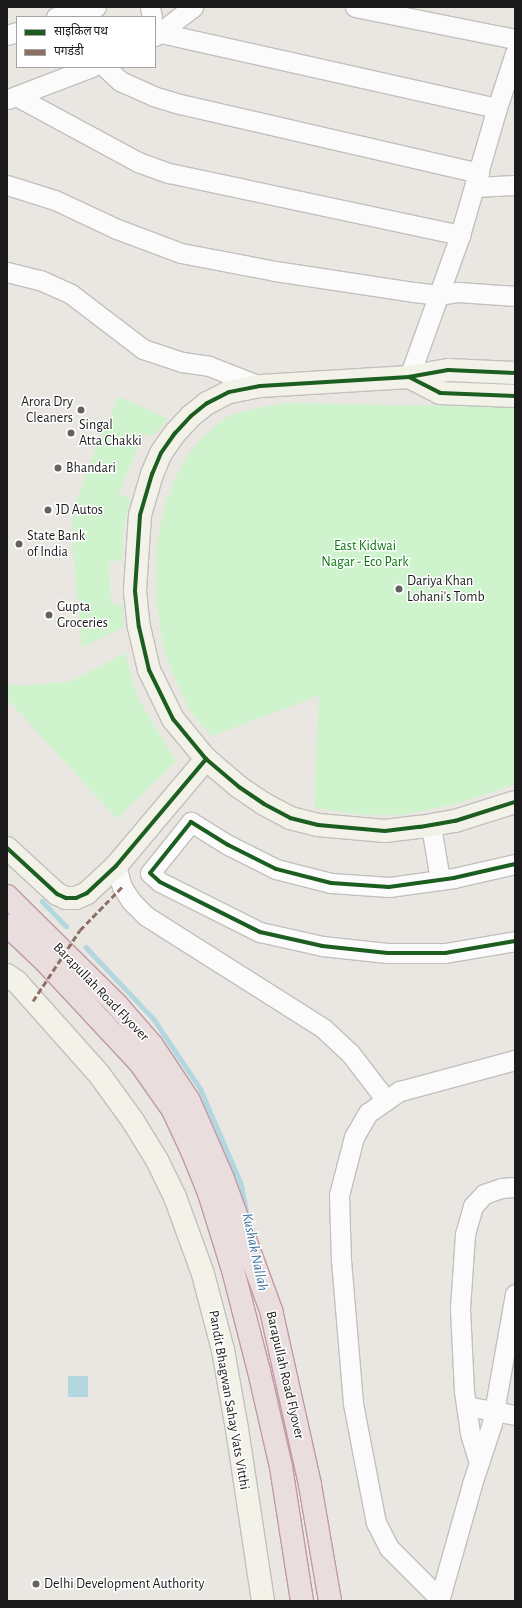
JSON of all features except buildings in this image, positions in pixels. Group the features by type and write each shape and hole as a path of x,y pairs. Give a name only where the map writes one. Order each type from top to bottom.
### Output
{"highway":[{"name":"Barapullah Road Flyover","path":"7,896 117,1005 152,1045 189,1101 223,1179 271,1310 310,1485 330,1601"},
{"name":"Barapullah Road Flyover","path":"7,925 45,961 140,1064 173,1110 192,1151 209,1193 233,1270 259,1371 281,1467 302,1601"}],"street":[{"path":"60,16 96,7"},
{"path":"156,36 193,7"},
{"path":"355,7 515,39"},
{"path":"156,36 497,108"},
{"path":"409,376 437,295 460,235 497,108 512,74 515,53"},
{"path":"12,98 89,68"},
{"path":"106,68 120,81 153,96 180,104 477,180 515,185"},
{"path":"12,98 138,162 169,173 460,235"},
{"path":"7,185 54,200 117,229 181,253 275,272 437,295 458,292 515,296"},
{"path":"7,272 40,280 71,294 143,350 182,362 209,366 260,386"},
{"path":"515,373 448,370 409,376 260,386 229,392 207,403 180,427 158,460 145,494 140,514 135,591 139,627 149,670 174,719 206,759 245,791 264,804 290,818 318,825 385,831 431,826 489,812 515,802"},
{"path":"409,376 440,392 515,396"},
{"path":"7,848 57,894 66,898 76,898 87,893 116,866 206,759"},
{"path":"515,864 503,868 440,880 389,886 331,883 276,869 228,845 191,822 150,873 160,882 260,932 322,946 388,953 445,953 515,941"},
{"path":"431,826 440,880"},
{"path":"116,866 122,886 131,901 146,916 323,1028 350,1053 386,1100"},
{"name":"Pandit Bhagwan Sahay Vats Vitthi","path":"7,975 17,982 99,1074 137,1128 157,1160 175,1197 204,1274 223,1350 237,1429 263,1601"},
{"path":"515,1060 400,1091 368,1113 354,1137 339,1195 340,1260 353,1403 376,1523 389,1548 439,1599 494,1411 515,1294"},
{"path":"479,1463 470,1433 466,1406 460,1308 466,1234 473,1206 484,1194 501,1188 515,1187"},
{"path":"466,1406 515,1415"}],"green space":[{"path":"119,396 168,419 153,436 144,434 118,494 131,498 123,529 122,560 109,562 111,604 123,605 124,627 82,647 71,537 75,505 97,445"},
{"name":"East Kidwai Nagar - Eco Park","path":"286,403 515,407 515,784 460,803 403,815 364,815 314,808 319,696 212,736 192,714 171,670 163,647 157,604 157,543 165,503 176,477 189,453 204,436 228,416 257,408"},
{"path":"125,653 139,700 176,761 117,819 7,699 7,684 18,686 71,681"}],"water":[{"path":"68,1376 88,1376 88,1397 68,1397"}],"waterway":[{"name":"Kushak Nallah","path":"42,901 66,926"},
{"name":"Kushak Nallah","path":"86,947 153,1018 200,1088 241,1183 248,1219"}],"marked path":[{"path":"33,1001 80,930 122,887"}],"cycle path":[{"path":"515,373 448,370 409,377 260,386 229,392 207,403 191,416 175,433 161,453 152,474 140,515 135,591 139,627 149,670 173,719 206,759 239,787 264,804 290,818 318,825 385,831 455,821 515,802"},
{"path":"409,377 440,393 515,396"},
{"path":"7,848 57,894 66,898 76,898 87,893 116,866 206,759"},
{"path":"515,864 454,878 389,887 331,883 276,869 228,845 191,822 150,873 160,882 260,932 322,946 388,953 445,953 515,941"}],"place":[{"name":"Arora Dry Cleaners","path":"81,410"},
{"name":"Singal Atta Chakki","path":"71,433"},
{"name":"Bhandari","path":"58,468"},
{"name":"JD Autos","path":"48,510"},
{"name":"State Bank of India","path":"19,544"},
{"name":"Dariya Khan Lohani's Tomb","path":"399,589"},
{"name":"Gupta Groceries","path":"49,615"},
{"name":"Delhi Development Authority","path":"36,1584"}]}
